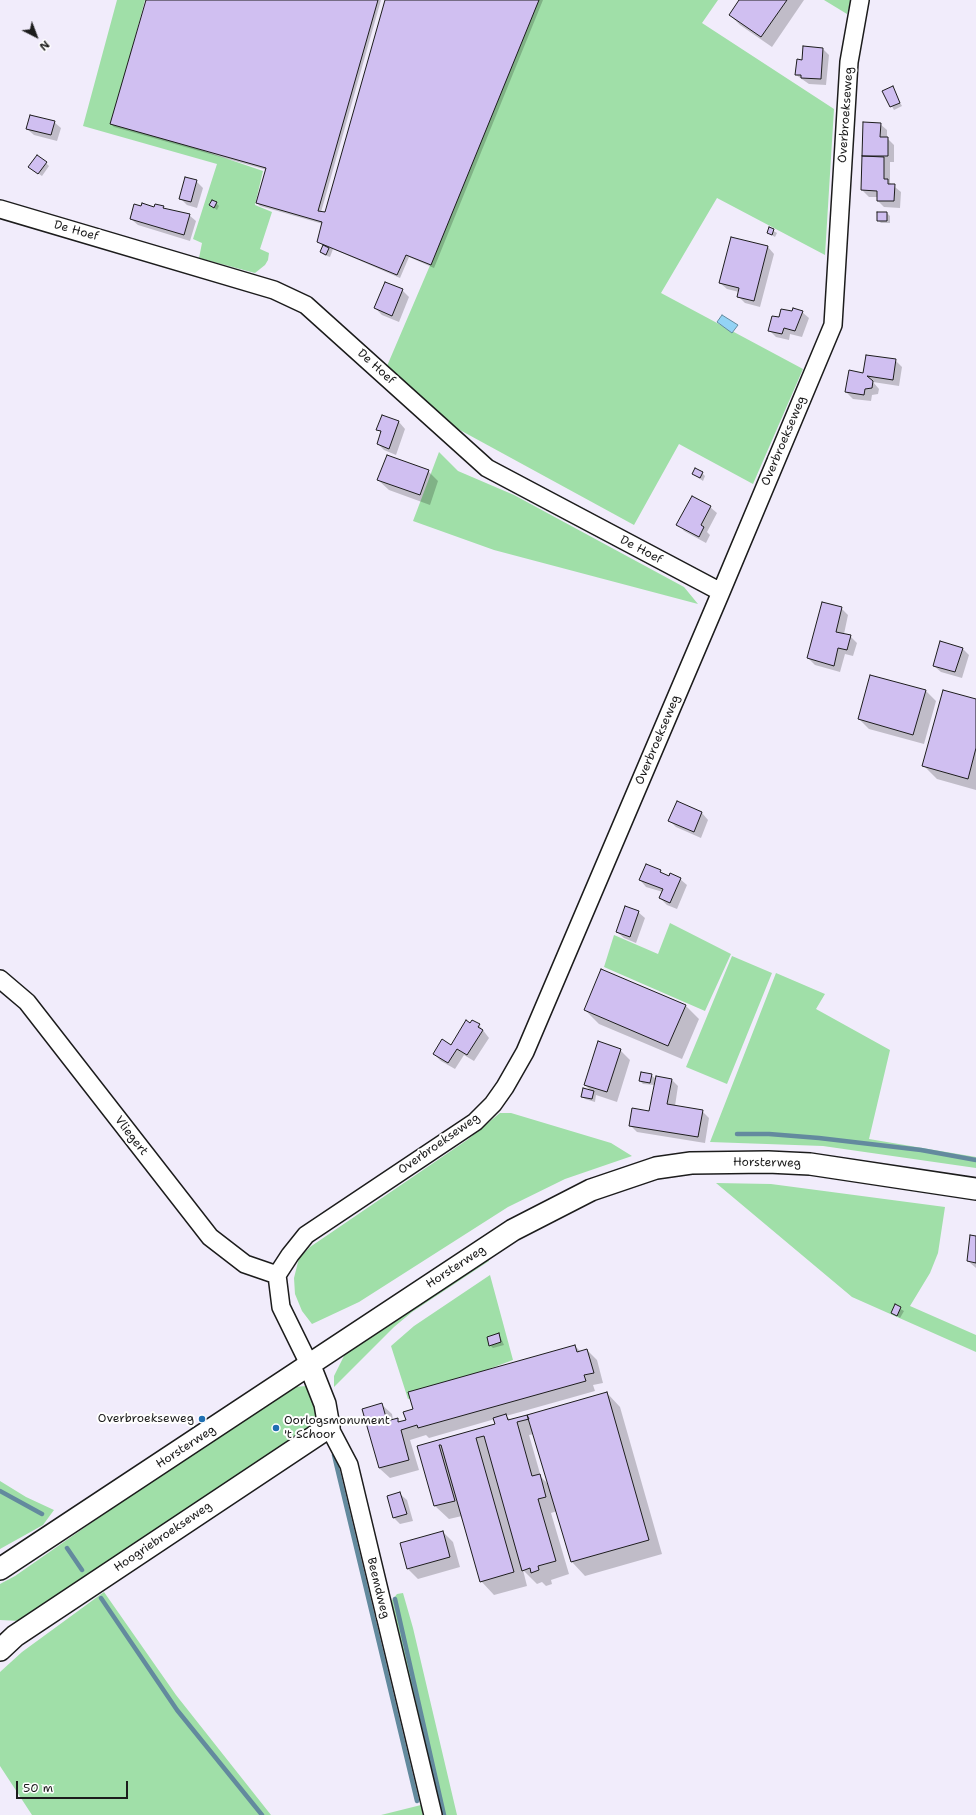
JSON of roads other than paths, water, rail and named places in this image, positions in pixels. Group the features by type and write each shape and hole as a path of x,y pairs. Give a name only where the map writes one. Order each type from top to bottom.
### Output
{"street":[{"name":"Overbroekseweg","path":"277,1275 290,1255 306,1235 475,1122 493,1104 505,1087 525,1052 833,325 849,62 860,0"},
{"name":"De Hoef","path":"0,209 274,290 306,305 487,468 721,592"},
{"name":"Vliegert","path":"0,979 27,1002 210,1237 245,1264 277,1275"},
{"name":"Horsterweg","path":"0,1569 310,1366 424,1288 525,1224 591,1190 656,1168 691,1163 768,1162 810,1164 976,1189"},
{"path":"277,1275 281,1307 310,1366"},
{"name":"Beemdweg","path":"310,1366 325,1404 329,1426 349,1465 433,1815"},
{"name":"Hoogriebroekseweg","path":"0,1650 15,1636 329,1426"}],"water":[{"path":"722,315 738,325 732,333 717,322"}],"waterway":[{"path":"737,1134 769,1134 819,1138 921,1150 976,1160"},
{"path":"334,1455 417,1801"},
{"path":"0,1491 42,1514"},
{"path":"67,1548 82,1570"},
{"path":"101,1598 177,1710 262,1815"},
{"path":"395,1599 444,1815"}],"place":[{"name":"Overbroekseweg","path":"202,1419"},
{"name":"Oorlogsmonument 't Schoor","path":"276,1428"}]}
